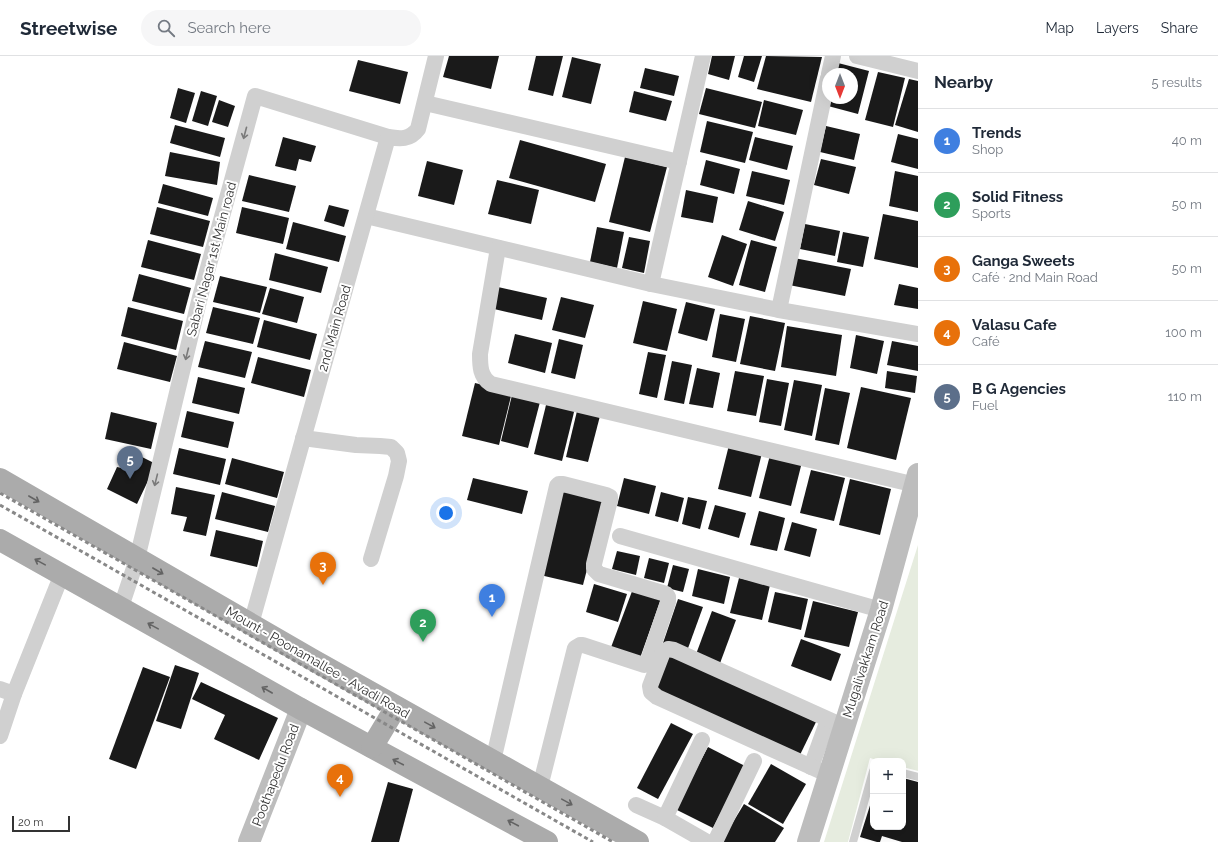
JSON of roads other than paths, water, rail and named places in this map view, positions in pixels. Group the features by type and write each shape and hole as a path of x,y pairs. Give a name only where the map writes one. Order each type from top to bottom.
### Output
{"main road":[{"name":"Mount - Poonamallee - Avadi Road","path":"0,479 251,624 638,842"},
{"path":"0,540 300,709 547,842"},
{"path":"372,747 396,706"}],"street":[{"path":"388,137 400,139 414,135 418,130 436,56"},
{"path":"651,284 703,56"},
{"path":"830,68 833,56"},
{"path":"857,56 918,71"},
{"name":"Sabari Nagar 1st Main road","path":"121,607 137,559 200,297 255,96 388,137"},
{"path":"425,103 679,162"},
{"path":"779,310 823,104"},
{"name":"2nd Main Road","path":"251,624 388,137"},
{"path":"366,216 651,284 779,310 918,334"},
{"path":"498,248 480,354 480,368 486,381 491,384 917,480"},
{"path":"303,438 356,445 391,447 397,453 399,461 396,476 371,559"},
{"name":"Mugalivakkam Road","path":"808,842 820,771 836,723 881,610 917,480"},
{"path":"493,760 556,486 563,484 606,495 610,497 610,500 594,569 599,574 666,594 668,600 648,661 644,665 580,644 575,648 540,787"},
{"path":"620,536 881,610"},
{"path":"0,736 7,692 62,574"},
{"path":"820,771 657,697 651,692 650,686 654,672 663,652 668,649 674,650 836,723"},
{"name":"Poothapedu Road","path":"250,842 300,709"},
{"path":"665,818 702,740"},
{"path":"715,842 754,760"},
{"path":"636,805 665,818 707,842"}],"lane":[{"path":"906,774 918,777"},
{"path":"853,842 870,782"}],"railway":[{"path":"0,493 613,842"},
{"path":"0,505 593,842"}],"place":[{"name":"B G Agencies","path":"130,479"},
{"name":"Ganga Sweets","path":"323,585"},
{"name":"Trends","path":"492,617"},
{"name":"Solid Fitness","path":"423,642"},
{"name":"Valasu Cafe","path":"340,797"}]}
